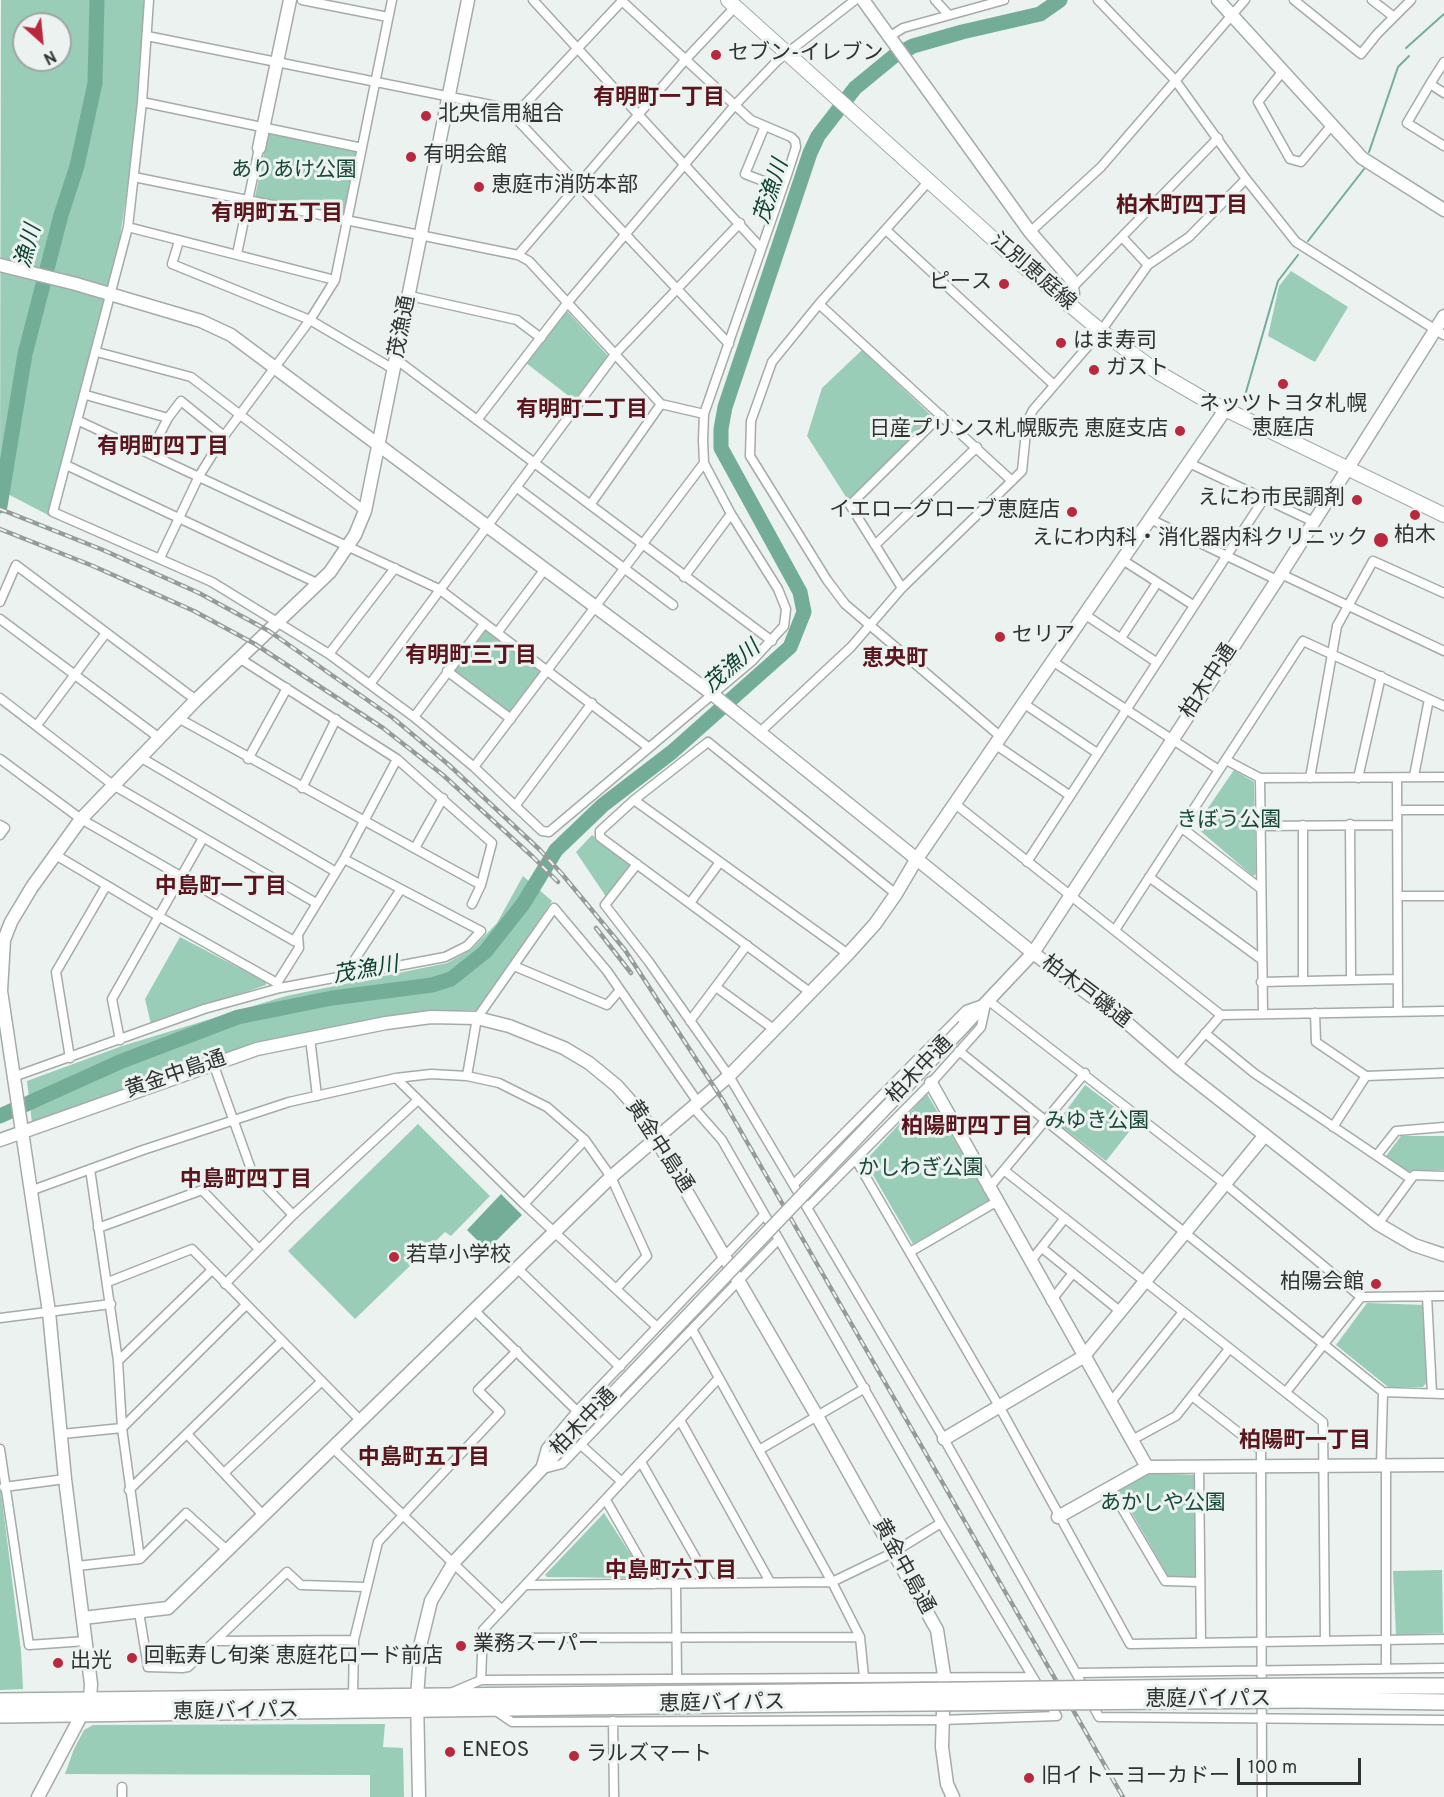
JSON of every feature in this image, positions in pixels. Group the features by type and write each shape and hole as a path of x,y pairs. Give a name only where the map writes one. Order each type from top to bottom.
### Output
{"highway":[{"name":"恵庭バイパス","path":"0,1715 82,1715 418,1703 446,1695 800,1698 1301,1693 1444,1686"},
{"name":"恵庭バイパス","path":"1301,1693 1444,1702"},
{"name":"恵庭バイパス","path":"0,1701 353,1696 490,1707 800,1698"}],"main road":[{"name":"江別恵庭線","path":"732,3 1069,306 1101,332 1178,385 1225,410 1444,515"}],"street":[{"path":"149,0 142,102 128,227 86,395 53,512 212,582 329,654 414,717 474,767 542,831 549,832 648,747 714,696 784,627 786,609 778,589 731,514 704,463 704,414 796,147 791,137 764,128 750,120 622,0 514,116"},
{"path":"237,255 290,0"},
{"path":"302,0 388,17"},
{"path":"160,558 199,476 224,435 310,320 335,280 392,0"},
{"name":"茂漁通","path":"90,1699 91,1684 66,1479 49,1311 14,1083 3,1035 2,939 16,912 54,854 81,819 158,737 319,584 350,546 365,511 468,0"},
{"path":"533,0 761,248"},
{"path":"477,420 568,302 735,105 787,53 855,0"},
{"path":"863,0 1030,232 1066,273 1073,287"},
{"path":"935,0 948,14"},
{"path":"892,40 903,28 1004,0"},
{"path":"1098,0 1175,80 1246,179 1296,242 1440,333"},
{"path":"1218,0 1233,14 1331,126 1375,168 1444,210"},
{"path":"1030,232 1101,167 1245,0"},
{"path":"1294,0 1361,54 1411,0"},
{"path":"1372,0 1394,17"},
{"path":"518,255 732,3"},
{"path":"147,36 506,108 729,344"},
{"path":"1444,62 1407,123 1444,146"},
{"path":"1283,71 1258,102 1290,159 1301,162 1331,126"},
{"path":"1430,84 1444,93"},
{"path":"142,102 362,148"},
{"path":"764,128 745,174 782,188"},
{"path":"1069,306 1073,287 1218,138"},
{"path":"134,177 518,255 530,261 661,404 704,414"},
{"path":"759,733 851,647 902,588 1022,471 1027,422 1054,385 1101,332 1148,265 1189,237 1246,179"},
{"path":"929,181 819,304 772,362 762,383 751,421 750,456 827,580 845,604 999,741 1069,795"},
{"path":"370,684 616,353 740,223"},
{"path":"128,227 335,280"},
{"path":"886,230 1054,385"},
{"path":"1122,237 1148,265"},
{"path":"179,241 172,264 310,320 396,365 477,420 772,641"},
{"name":"柏木戸磯通","path":"4,266 112,294 201,321 231,335 714,696 916,860 1126,1022 1177,1066 1378,1224 1414,1245 1444,1255"},
{"path":"410,296 517,320 541,338"},
{"path":"819,304 1012,481"},
{"name":"柏木中通","path":"419,1797 418,1703 421,1642 436,1589 454,1562 1033,952 1440,333 1444,316"},
{"path":"97,352 191,377 365,511"},
{"path":"86,395 168,418"},
{"path":"150,453 168,418 181,401 224,435"},
{"path":"590,506 661,404"},
{"path":"83,1618 168,1608 611,1177 729,1076 848,954 875,924 896,894 954,803 999,741 1121,559 1225,410"},
{"path":"902,588 850,506 941,416"},
{"path":"79,421 439,589 648,747"},
{"path":"875,544 977,447"},
{"path":"474,767 597,608 704,463"},
{"path":"1189,463 1314,522"},
{"path":"66,465 319,584"},
{"path":"516,487 673,605"},
{"path":"1027,861 1265,497"},
{"path":"684,577 731,514"},
{"path":"1150,519 1444,651"},
{"path":"1121,559 1193,605"},
{"path":"1310,778 1330,653 1337,626 1373,561 1444,594"},
{"path":"0,602 16,565 196,700"},
{"path":"329,654 395,568"},
{"path":"497,633 545,569"},
{"path":"1121,638 1157,583"},
{"path":"1084,614 1156,662"},
{"path":"0,619 158,737"},
{"path":"414,717 484,624"},
{"path":"37,725 106,633"},
{"path":"1115,930 1303,641 1444,706"},
{"path":"239,658 397,759 492,843 481,885 471,904"},
{"path":"1052,661 1219,770"},
{"path":"447,671 511,719"},
{"path":"1358,778 1381,676"},
{"path":"248,759 287,688"},
{"path":"0,698 113,785 316,903"},
{"path":"1414,776 1429,699"},
{"path":"515,806 592,704"},
{"path":"1023,704 1097,753"},
{"path":"178,718 248,759 481,885"},
{"path":"302,788 336,719"},
{"path":"811,993 600,837 600,831 634,800 708,742 896,894"},
{"path":"140,758 336,872"},
{"path":"0,759 81,819 294,941 344,859 397,759"},
{"path":"1226,760 1260,778 1444,777"},
{"path":"1260,778 1263,1013"},
{"path":"1397,778 1398,1012"},
{"path":"415,848 443,798"},
{"path":"634,800 848,954"},
{"path":"954,803 1221,1015 1444,1011"},
{"path":"1397,810 1444,810"},
{"path":"1350,824 1351,979"},
{"path":"0,825 5,828 0,835"},
{"path":"1303,825 1303,980"},
{"path":"1260,826 1396,825"},
{"path":"1182,828 1260,888"},
{"path":"120,1040 112,999 203,838"},
{"path":"54,854 278,985"},
{"path":"14,1083 70,1058 204,1009 278,985 344,976 445,957 468,946 481,930 344,859"},
{"path":"690,903 720,862"},
{"path":"637,864 604,905 649,962 729,1076 944,1439 1099,1717 1444,1720"},
{"path":"1149,878 1261,959"},
{"path":"70,1058 56,972 106,886"},
{"path":"344,976 401,889"},
{"path":"1398,896 1444,896"},
{"path":"467,1076 477,1018 554,908 621,990 722,1140 941,1523 1057,1716 941,1720 512,1722 490,1707"},
{"path":"278,985 299,948 298,934"},
{"path":"690,1021 747,945"},
{"path":"514,966 607,1005 621,990"},
{"path":"1261,982 1398,979"},
{"path":"716,987 775,1030"},
{"path":"808,1207 931,1083 981,1027 987,1002"},
{"path":"987,1002 1085,1073 1226,1184 1361,1297 1444,1296"},
{"path":"794,1184 966,1010 987,1002"},
{"path":"1315,1013 1316,1042 1366,1076 1444,1073"},
{"path":"1177,1066 1221,1015"},
{"name":"黄金中島通","path":"0,1140 19,1127 257,1049 431,1017 477,1018 534,1034 589,1063 617,1086 641,1113 817,1416 937,1630 944,1675 941,1720 947,1784 953,1797"},
{"path":"1205,1033 1254,1073 1411,1179"},
{"path":"310,1038 317,1096"},
{"path":"959,1051 1187,1232 1383,1392 1444,1394"},
{"path":"213,1063 231,1120 252,1172 293,1215"},
{"path":"988,1189 1085,1073"},
{"path":"30,1191 231,1120 317,1096 396,1078 431,1074 467,1076 499,1083 548,1107 585,1140 611,1177 647,1256 616,1289"},
{"path":"1333,1127 1366,1076"},
{"path":"396,1078 524,1204 657,1327"},
{"path":"931,1083 988,1189 1147,1467"},
{"path":"225,1284 293,1215 418,1100"},
{"path":"1377,1155 1396,1131 1444,1127"},
{"path":"944,1439 1083,1357 1264,1135"},
{"path":"524,1204 585,1140"},
{"path":"856,1160 999,1406 1058,1517 1130,1644 1444,1639"},
{"path":"90,1169 111,1304 129,1490 140,1558"},
{"path":"1005,1171 1323,1422 1325,1640"},
{"path":"1378,1224 1414,1175 1444,1176"},
{"path":"98,1228 202,1190 259,1249"},
{"path":"910,1252 996,1202"},
{"path":"539,1470 546,1448 577,1411 764,1215"},
{"path":"1030,1262 1065,1218"},
{"path":"539,1470 562,1464 693,1331 778,1240"},
{"path":"1042,1248 1121,1312"},
{"path":"108,1282 192,1249 361,1421"},
{"path":"518,1269 620,1367"},
{"path":"118,1361 212,1270"},
{"path":"1051,1301 1072,1273"},
{"path":"1427,1296 1432,1393"},
{"path":"1286,1392 1361,1297"},
{"path":"0,1318 111,1304"},
{"path":"62,1434 122,1428 246,1305"},
{"path":"475,1311 577,1411"},
{"path":"1110,1403 1184,1312"},
{"path":"693,1331 832,1581 860,1637 864,1677"},
{"path":"129,1490 282,1341"},
{"path":"1132,1440 1176,1416 1229,1349"},
{"path":"353,1696 354,1640 378,1542 401,1514 500,1412 478,1390 517,1351"},
{"path":"481,1680 483,1630 719,1378"},
{"path":"224,1473 322,1382"},
{"path":"759,1450 865,1388"},
{"path":"1383,1392 1386,1669"},
{"path":"1191,1396 1261,1450 1262,1797"},
{"path":"680,1420 770,1582"},
{"path":"187,1434 263,1515"},
{"path":"581,1445 622,1482"},
{"path":"0,1449 29,1645 86,1641"},
{"path":"334,1449 502,1610"},
{"path":"641,1462 710,1583"},
{"path":"1058,1517 1147,1467 1444,1465"},
{"path":"1199,1468 1202,1642"},
{"path":"4,1486 66,1479"},
{"path":"1110,1488 1165,1581 1200,1582"},
{"path":"606,1500 654,1584"},
{"path":"77,1566 140,1558 186,1513 228,1551"},
{"path":"526,1585 832,1581 894,1552 941,1523"},
{"path":"140,1612 148,1667 188,1667 287,1572 301,1585 366,1587"},
{"path":"676,1584 677,1678"},
{"path":"483,1638 860,1637"},
{"path":"217,1641 354,1640"},
{"path":"1076,1674 1444,1668"},
{"path":"446,1695 481,1680 944,1675 1032,1677"},
{"path":"38,1797 90,1699"},
{"path":"613,1721 614,1797"},
{"path":"122,1787 122,1797"}],"green space":[{"path":"1,0 145,0 138,116 117,258 102,307 50,516 0,490"},
{"name":"ありあけ公園","path":"268,133 357,151 345,215 255,197"},
{"path":"1291,271 1348,307 1315,362 1268,336 1279,286"},
{"path":"568,312 609,357 574,400 526,363 562,314"},
{"path":"862,350 934,418 848,500 807,436 822,388"},
{"path":"485,629 540,672 509,713 453,670"},
{"name":"きぼう公園","path":"1234,770 1254,782 1256,874 1253,876 1197,828 1197,824"},
{"path":"592,835 632,866 607,898 576,852"},
{"path":"523,876 552,901 478,1010 430,1012 261,1042 32,1123 27,1081 122,1046 286,996 447,963 471,950 497,923"},
{"path":"180,937 266,982 266,985 151,1024 145,999"},
{"name":"みゆき公園","path":"1085,1085 1136,1123 1106,1161 1057,1123"},
{"name":"かしわぎ公園","path":"927,1094 990,1200 913,1244 865,1161"},
{"path":"418,1124 490,1196 451,1236 445,1232 355,1319 288,1251"},
{"path":"1401,1136 1444,1136 1444,1170 1405,1171 1386,1156"},
{"path":"1367,1303 1426,1305 1426,1383 1423,1387 1388,1387 1336,1345"},
{"name":"あかしや公園","path":"1144,1473 1194,1475 1196,1575 1194,1577 1168,1576 1118,1489"},
{"path":"0,1484 21,1651 23,1689 0,1690"},
{"path":"604,1513 644,1575 642,1578 547,1577 545,1575"},
{"path":"1442,1570 1443,1633 1396,1635 1393,1571"},
{"path":"385,1724 383,1747 403,1748 404,1797 370,1797 370,1775 65,1774 84,1730 93,1725"}],"shaded area":[{"path":"501,1194 522,1215 487,1250 467,1230"}],"waterway":[{"name":"漁川","path":"0,506 25,354 61,215 77,166 95,83 97,0"},
{"name":"茂漁川","path":"0,1116 122,1061 238,1017 332,998 432,985 451,979 485,952 523,904 556,850 603,805 672,752 790,647 804,612 800,592 721,448 721,429 725,407 810,153 818,136 855,88 894,56 913,46 1040,14 1060,0"},
{"path":"1406,48 1444,14"},
{"path":"1369,152 1398,67 1409,56"},
{"path":"1308,241 1364,169"},
{"path":"1244,399 1278,281 1298,255"}],"railway":[{"path":"0,509 103,550 199,593 269,631 393,718 449,765 540,850 562,874 625,950 724,1102 1123,1797"},
{"path":"0,529 93,566 194,611 255,644 383,728 443,775 558,882"},
{"path":"596,928 631,973"}],"place":[{"name":"セブン-イレブン","path":"716,55"},
{"name":"北央信用組合","path":"426,116"},
{"name":"有明会館","path":"411,157"},
{"name":"恵庭市消防本部","path":"479,187"},
{"name":"ピース","path":"1004,284"},
{"name":"はま寿司","path":"1061,343"},
{"name":"ガスト","path":"1094,370"},
{"name":"ネッツトヨタ札幌 恵庭店","path":"1283,384"},
{"name":"日産プリンス札幌販売 恵庭支店","path":"1180,431"},
{"name":"えにわ市民調剤","path":"1357,500"},
{"name":"イエローグローブ恵庭店","path":"1072,512"},
{"name":"柏木","path":"1415,515"},
{"name":"えにわ内科・消化器内科クリニック","path":"1381,540"},
{"name":"セリア","path":"1000,637"},
{"name":"若草小学校","path":"394,1257"},
{"name":"柏陽会館","path":"1376,1284"},
{"name":"業務スーパー","path":"461,1646"},
{"name":"回転寿し旬楽 恵庭花ロード前店","path":"132,1658"},
{"name":"出光","path":"58,1663"},
{"name":"ENEOS","path":"450,1752"},
{"name":"ラルズマート","path":"574,1756"},
{"name":"旧イトーヨーカドー","path":"1029,1778"}],"district":[{"name":"有明町一丁目","path":"659,100"},
{"name":"柏木町四丁目","path":"1182,208"},
{"name":"有明町五丁目","path":"277,216"},
{"name":"有明町二丁目","path":"582,412"},
{"name":"有明町四丁目","path":"163,449"},
{"name":"有明町三丁目","path":"471,658"},
{"name":"恵央町","path":"895,661"},
{"name":"中島町一丁目","path":"221,889"},
{"name":"柏陽町四丁目","path":"967,1129"},
{"name":"中島町四丁目","path":"246,1182"},
{"name":"柏陽町一丁目","path":"1305,1443"},
{"name":"中島町五丁目","path":"424,1460"},
{"name":"中島町六丁目","path":"671,1573"}]}
